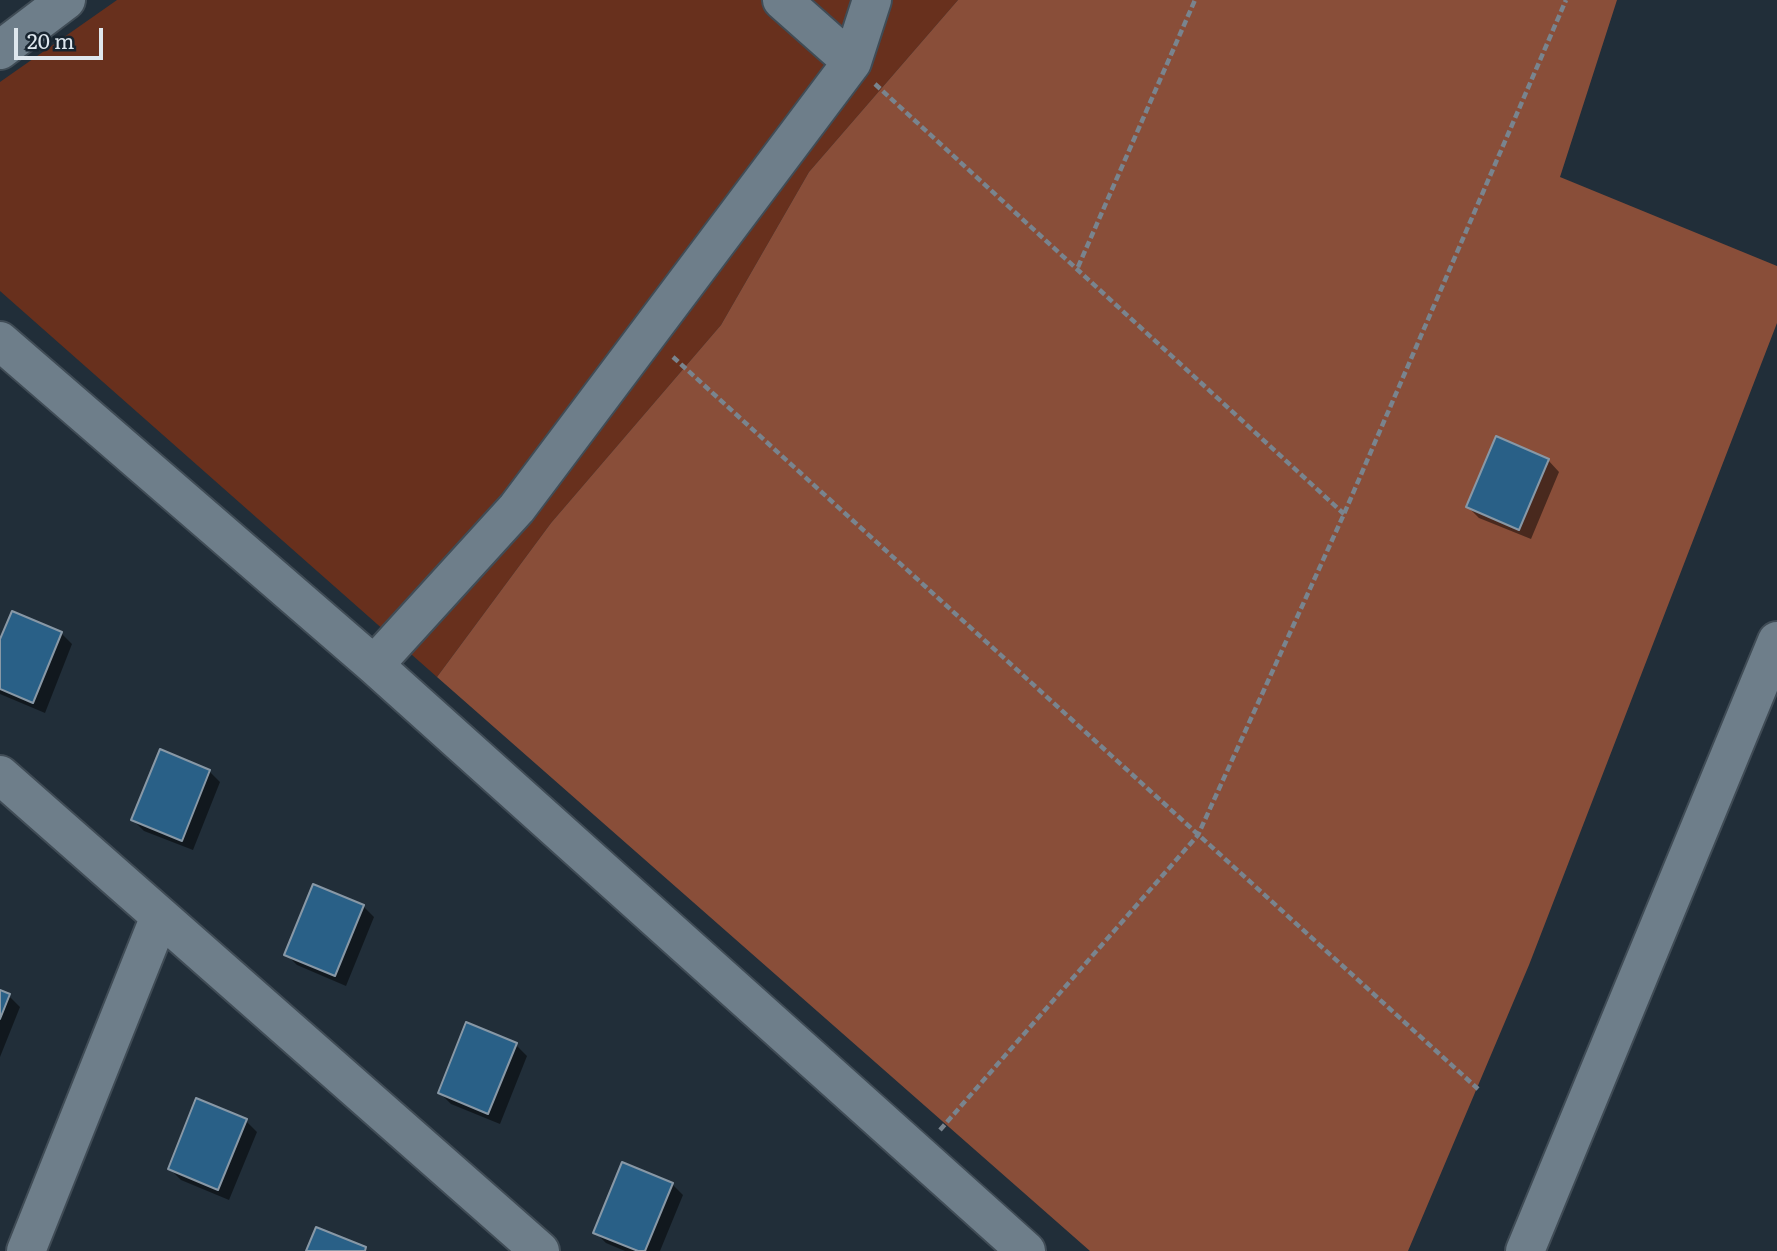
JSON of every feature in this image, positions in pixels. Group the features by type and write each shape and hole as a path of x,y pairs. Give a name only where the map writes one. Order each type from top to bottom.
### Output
{"street":[{"path":"0,50 66,0"},
{"path":"782,0 852,62"},
{"path":"374,665 517,508 852,62 872,0"},
{"path":"0,341 374,665 1026,1251"},
{"path":"1525,1251 1777,641"},
{"path":"0,775 540,1251"},
{"path":"26,1251 160,916"}],"path":[{"path":"1078,267 1195,0"},
{"path":"919,1154 1198,835 1344,514 1566,0"},
{"path":"852,62 1344,514"},
{"path":"647,334 1478,1089"}],"shaded area":[{"path":"117,0 958,0 809,172 721,325 551,523 437,677 0,291 0,82"},
{"path":"958,0 1617,0 1560,177 1777,266 1777,323 1529,965 1408,1251 1090,1251 437,677 551,523 721,325 809,172"}],"building":[{"path":"1496,436 1549,459 1519,530 1466,507"},
{"path":"12,611 62,632 33,703 0,689 0,639"},
{"path":"160,749 210,770 182,841 131,820"},
{"path":"313,884 364,905 335,976 284,955"},
{"path":"0,990 10,994 0,1019"},
{"path":"466,1022 517,1043 488,1114 438,1093"},
{"path":"196,1098 247,1119 218,1190 168,1169"},
{"path":"622,1162 673,1183 645,1251 638,1251 593,1233"},
{"path":"316,1227 366,1247 365,1251 306,1251"}]}
